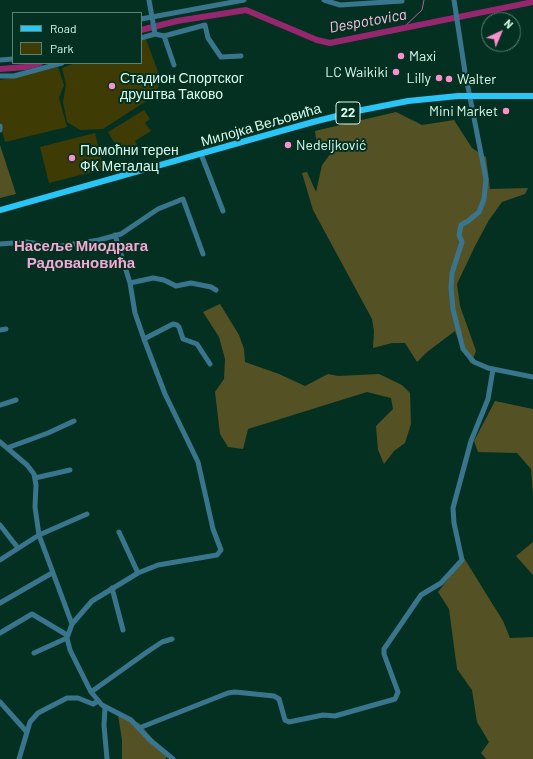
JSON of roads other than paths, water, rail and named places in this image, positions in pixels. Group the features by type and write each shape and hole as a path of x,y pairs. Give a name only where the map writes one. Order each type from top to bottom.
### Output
{"main road":[{"name":"Милојка Вељовића","path":"0,210 357,111 408,101 470,95 533,96"}],"street":[{"path":"149,0 155,33"},
{"path":"142,20 244,0"},
{"path":"324,0 340,5 404,0"},
{"path":"454,0 486,179 484,199 479,212 468,222 462,225 460,235 462,242 452,273 451,288 453,309 463,349 474,362 493,369 533,377"},
{"path":"142,38 155,33 164,36 205,25 208,38 221,57 241,56"},
{"path":"164,36 174,65"},
{"path":"0,60 12,59"},
{"path":"0,76 14,76 58,64"},
{"path":"201,154 224,211"},
{"path":"0,244 27,242 55,247 99,240 121,234 158,209 184,198 203,254"},
{"path":"115,235 130,283 135,313 144,339 165,394 198,462 213,529 220,552 200,558 158,565 138,573 92,601 72,624 67,637 70,650 91,692 98,701 105,708 131,720 150,740 172,759"},
{"path":"130,283 153,278 164,280 176,286 191,283 211,287 216,290"},
{"path":"144,339 173,324 176,325 179,327 183,339 197,344 210,364"},
{"path":"0,330 6,329"},
{"path":"139,728 228,692 274,696 279,699 285,720 289,722 323,715 335,716 395,699 398,692 384,654 384,648 421,595 441,583 462,560 452,508 471,440 488,399 493,369"},
{"path":"0,405 16,400"},
{"path":"7,448 48,434 74,421"},
{"path":"0,442 31,469 35,478 35,507 39,535 72,624"},
{"path":"35,478 70,470"},
{"path":"0,560 39,535 86,514"},
{"path":"0,525 18,548"},
{"path":"119,532 138,573"},
{"path":"0,602 52,573"},
{"path":"112,588 123,630"},
{"path":"0,632 32,614 67,637"},
{"path":"34,653 67,637"},
{"path":"91,692 162,642 172,639"},
{"path":"19,759 26,731 33,716 66,698 78,698 93,704 98,701"},
{"path":"0,702 26,731"},
{"path":"105,708 104,725 107,759"}],"waterway":[{"path":"403,28 422,10 424,0"},
{"name":"Despotovica","path":"142,30 177,21 246,10 317,40 330,43 533,2"},
{"name":"Despotovica","path":"0,69 25,67 36,64"}],"place":[{"name":"Maxi","path":"401,56"},
{"name":"LC Waikiki","path":"396,72"},
{"name":"Lilly","path":"439,78"},
{"name":"Walter","path":"449,79"},
{"name":"Стадион Спортског друштва Таково","path":"112,86"},
{"name":"Mini Market","path":"506,111"},
{"name":"Nedeljković","path":"288,145"},
{"name":"Помоћни терен ФК Металац","path":"72,158"}],"district":[{"name":"Насеље Миодрага Радовановића","path":"81,254"}]}
